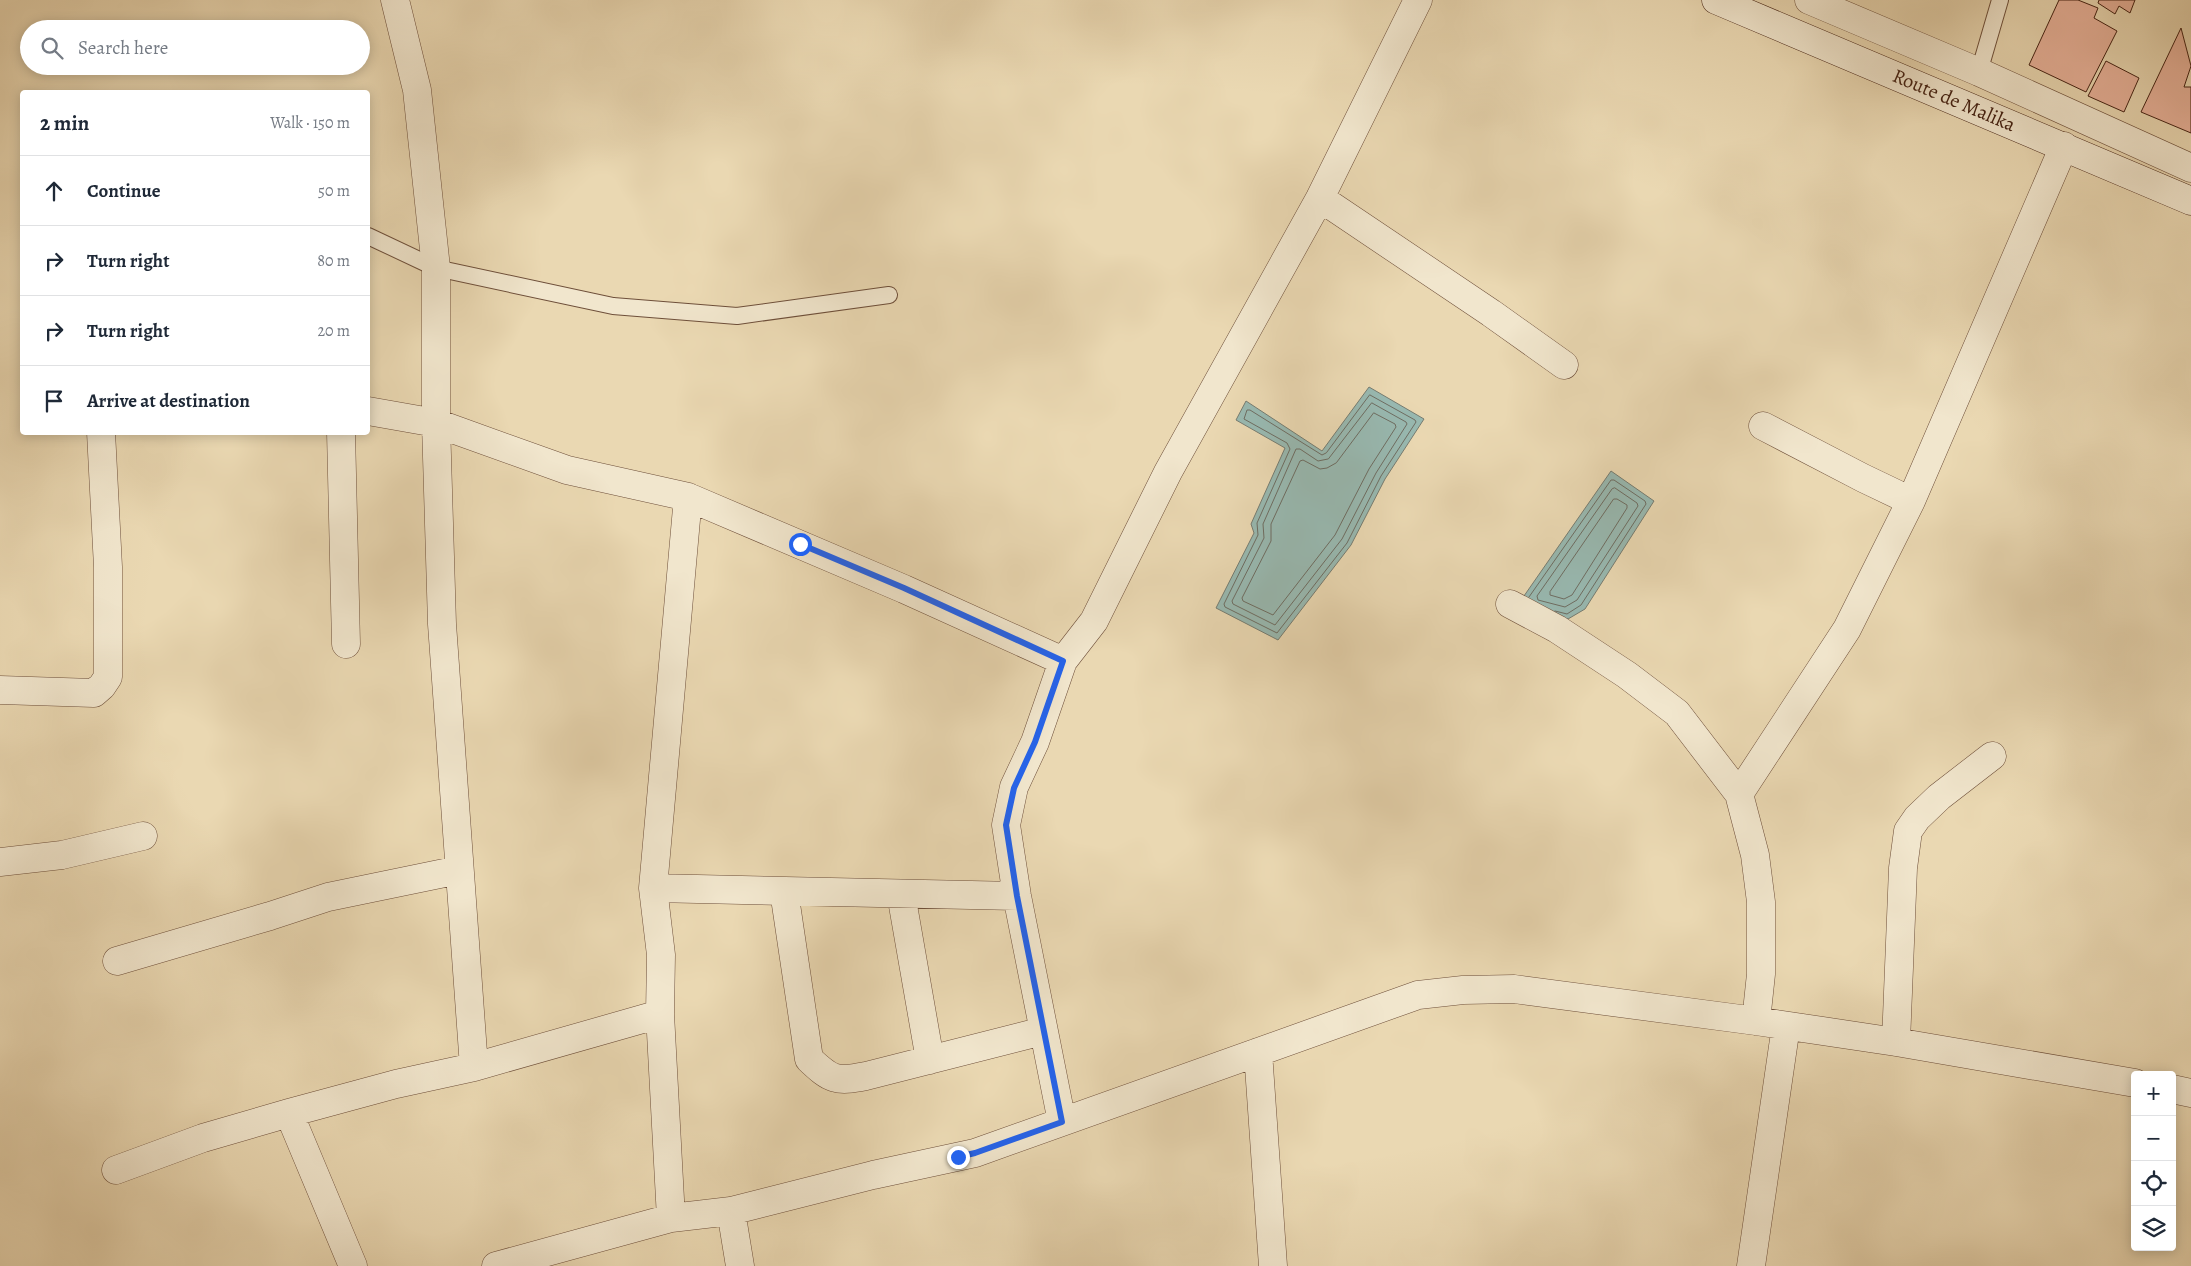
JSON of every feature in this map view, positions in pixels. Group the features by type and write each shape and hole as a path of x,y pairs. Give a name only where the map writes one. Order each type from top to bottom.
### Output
{"street":[{"path":"394,0 417,90 436,268 436,423 442,624 474,1067"},
{"path":"1062,1122 1017,896 1006,825 1014,788 1035,742 1063,661 1094,621 1168,472 1320,198 1418,0"},
{"name":"Route de Malika","path":"1716,0 2191,201"},
{"path":"1810,0 1979,72 2191,168"},
{"path":"1739,794 1847,629 1911,501 2064,146"},
{"path":"1320,198 1491,313 1564,365"},
{"path":"370,411 436,423 567,470 688,497 904,588 1063,661"},
{"path":"1764,426 1911,501"},
{"path":"0,690 94,692 102,686 108,677 108,568 101,435"},
{"path":"341,435 346,644"},
{"path":"671,1218 660,1014 661,955 653,888 688,497"},
{"path":"1510,604 1557,629 1627,675 1676,713 1739,794 1755,856 1761,902 1761,974 1756,1021"},
{"path":"1896,1042 1903,868 1908,831 1917,818 1938,797 1992,756"},
{"path":"0,862 62,854 143,836"},
{"path":"117,961 328,897 459,870"},
{"path":"653,888 1017,896"},
{"path":"784,891 808,1059 826,1074 844,1080 1043,1031"},
{"path":"901,894 930,1060"},
{"path":"496,1266 671,1218 731,1211 873,1175 975,1153 1418,995 1463,990 1514,989 1756,1021 1896,1042 2131,1082"},
{"path":"116,1170 203,1138 289,1113 396,1084 474,1067 660,1014"},
{"path":"1751,1266 1786,1026"},
{"path":"1258,1052 1273,1266"},
{"path":"2176,1090 2191,1092"},
{"path":"289,1113 353,1266"},
{"path":"731,1211 740,1266"}],"lane":[{"path":"1979,72 2000,0"},
{"path":"370,237 436,268 613,306 737,316 889,295"}],"water":[{"path":"1369,387 1424,419 1385,479 1351,545 1278,640 1216,608 1254,533 1251,524 1285,448 1236,420 1246,401 1322,451"},
{"path":"1611,471 1654,501 1585,609 1568,619 1517,606"}],"building":[{"path":"2059,0 2078,0 2098,8 2094,18 2117,31 2086,92 2029,65"},
{"path":"2099,0 2135,0 2130,13 2119,6 2115,14 2098,3"},
{"path":"2181,28 2191,66 2184,87 2191,87 2191,133 2141,112"},
{"path":"2106,61 2139,78 2124,112 2088,96"}],"route":[{"path":"800,544 904,588 1063,661 1035,742 1014,788 1006,825 1017,896 1062,1122 975,1153 958,1157"}]}
